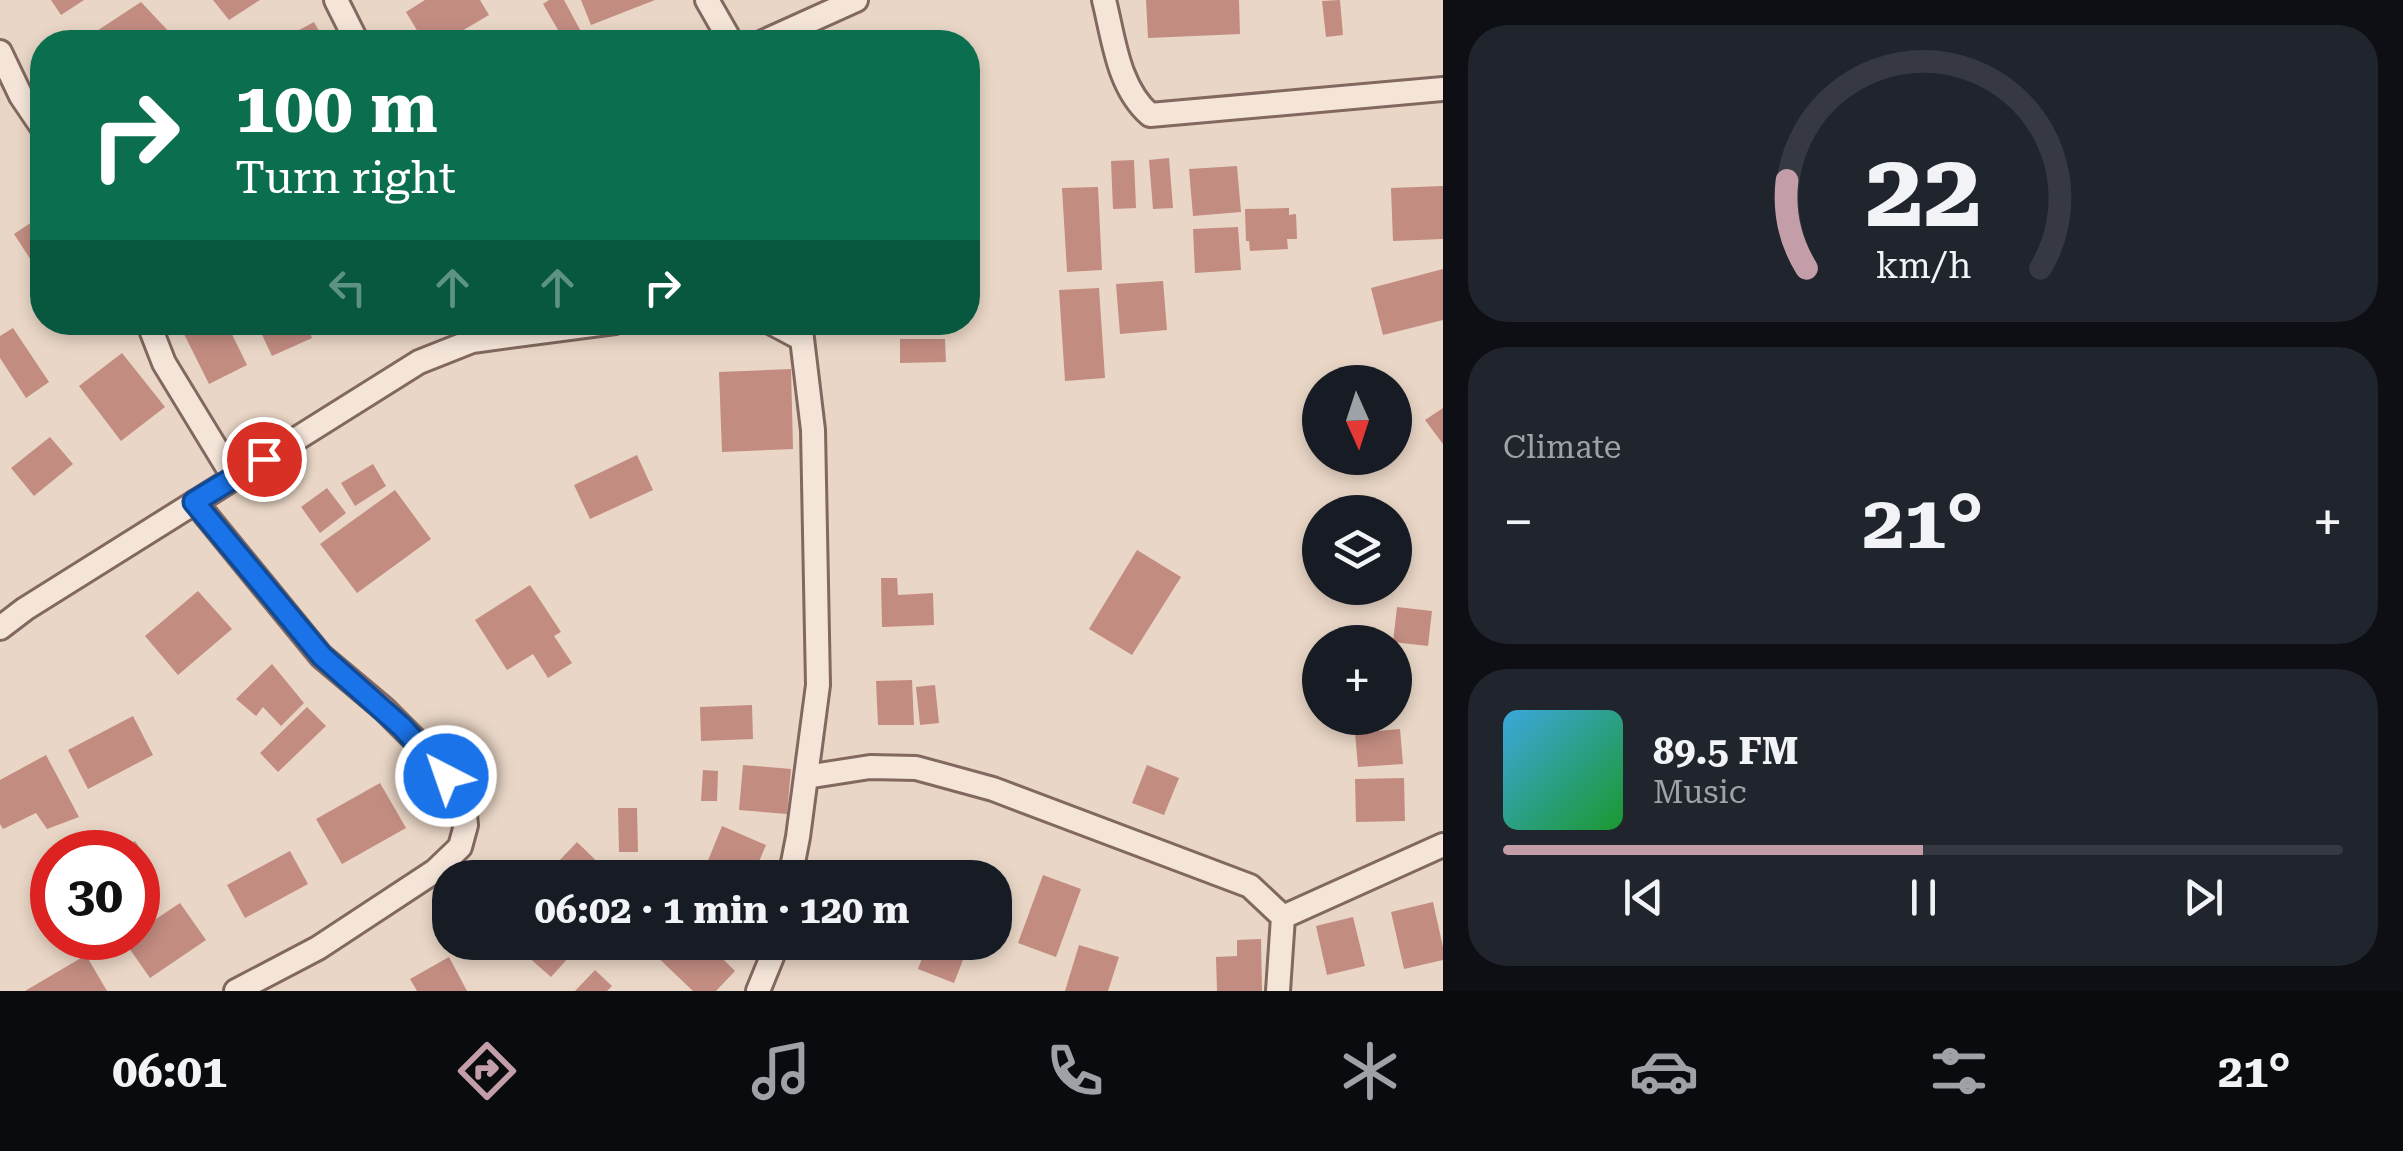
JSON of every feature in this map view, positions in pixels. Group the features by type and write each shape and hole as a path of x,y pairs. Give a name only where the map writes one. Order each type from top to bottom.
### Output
{"street":[{"path":"336,0 351,30"},
{"path":"707,0 724,30"},
{"path":"790,30 856,0"},
{"path":"1104,0 1126,84 1136,102 1150,115 1443,88"},
{"path":"0,52 30,108"},
{"path":"153,335 164,363 234,478"},
{"path":"1,625 465,335"},
{"path":"793,860 818,685 813,430 801,335"},
{"path":"194,502 322,656 396,721 446,776 464,804 466,825 460,847 435,872 318,948 236,991"},
{"path":"806,777 870,767 916,768 992,789 1250,886 1282,917 1278,991"},
{"path":"1282,917 1443,844"},
{"path":"758,991 771,960"}],"building":[{"path":"51,0 84,0 61,15"},
{"path":"213,0 260,0 229,20"},
{"path":"425,0 480,0 489,15 463,30 417,30 406,12"},
{"path":"564,0 580,30 558,30 543,4"},
{"path":"581,0 655,0 591,25"},
{"path":"1146,0 1239,0 1240,34 1148,38"},
{"path":"1340,0 1343,35 1326,37 1322,1"},
{"path":"141,2 167,30 98,30"},
{"path":"314,22 318,30 299,30"},
{"path":"1169,158 1173,208 1153,209 1149,160"},
{"path":"1134,160 1136,208 1113,209 1111,161"},
{"path":"1237,166 1241,212 1193,216 1189,169"},
{"path":"1443,186 1443,239 1393,241 1391,188"},
{"path":"1098,187 1102,270 1067,272 1062,188"},
{"path":"1289,208 1289,215 1296,214 1297,239 1287,239 1288,249 1250,251 1245,209"},
{"path":"30,223 30,259 14,234"},
{"path":"1238,227 1241,270 1195,273 1193,229"},
{"path":"1443,269 1443,320 1383,335 1371,288"},
{"path":"1163,281 1167,330 1120,334 1116,284"},
{"path":"1099,288 1105,378 1065,381 1059,290"},
{"path":"13,328 49,382 26,398 0,358 0,336"},
{"path":"184,335 232,335 247,365 209,384"},
{"path":"262,335 311,335 312,338 272,356"},
{"path":"900,339 945,339 946,362 900,363"},
{"path":"122,353 165,407 121,441 79,386"},
{"path":"791,369 793,449 722,452 719,372"},
{"path":"1443,408 1443,444 1425,420"},
{"path":"50,437 73,464 34,496 11,468"},
{"path":"637,455 653,490 590,519 574,485"},
{"path":"373,464 386,486 355,506 341,483"},
{"path":"327,488 346,513 320,533 301,507"},
{"path":"395,490 431,539 357,593 320,544"},
{"path":"1137,550 1181,577 1132,655 1089,629"},
{"path":"881,578 897,578 898,595 933,593 934,625 882,627"},
{"path":"530,585 561,632 554,636 572,663 548,678 533,654 507,670 475,620"},
{"path":"198,591 232,629 178,675 145,636"},
{"path":"1397,607 1432,611 1428,646 1412,644 1412,625 1395,625"},
{"path":"272,664 304,703 281,726 263,707 256,716 236,699"},
{"path":"912,680 914,725 878,725 876,681"},
{"path":"935,685 939,723 920,725 916,687"},
{"path":"752,705 753,739 701,741 700,707"},
{"path":"307,707 326,726 278,772 260,753"},
{"path":"133,716 153,755 88,789 68,750"},
{"path":"1355,735 1401,735 1403,764 1358,767"},
{"path":"46,755 79,817 47,829 36,813 3,829 0,780"},
{"path":"743,765 791,769 787,814 739,810"},
{"path":"1147,765 1179,778 1164,815 1132,803"},
{"path":"703,770 718,771 717,801 701,801"},
{"path":"1404,778 1405,821 1356,822 1355,779"},
{"path":"380,783 406,828 342,864 316,819"},
{"path":"618,808 637,808 638,852 619,852"},
{"path":"722,826 766,845 760,860 708,860"},
{"path":"577,842 596,860 560,860"},
{"path":"290,851 308,884 245,918 227,885"},
{"path":"1043,875 1081,889 1056,957 1018,943"},
{"path":"1433,902 1443,960 1404,969 1391,912"},
{"path":"180,903 206,940 150,978 137,960 160,960 160,916"},
{"path":"1353,917 1365,966 1327,975 1316,926"},
{"path":"1261,939 1262,991 1217,991 1216,957 1237,956 1237,940"},
{"path":"1079,945 1119,957 1108,991 1065,991"},
{"path":"78,960 89,960 107,991 25,991"},
{"path":"451,960 467,991 417,991 410,979"},
{"path":"532,960 566,960 551,977"},
{"path":"660,960 724,960 735,971 716,991 693,991"},
{"path":"921,960 963,960 954,983 918,969"},
{"path":"595,970 612,986 607,991 575,991"}],"route":[{"path":"264,459 194,502 322,656 420,744 446,776"}]}
